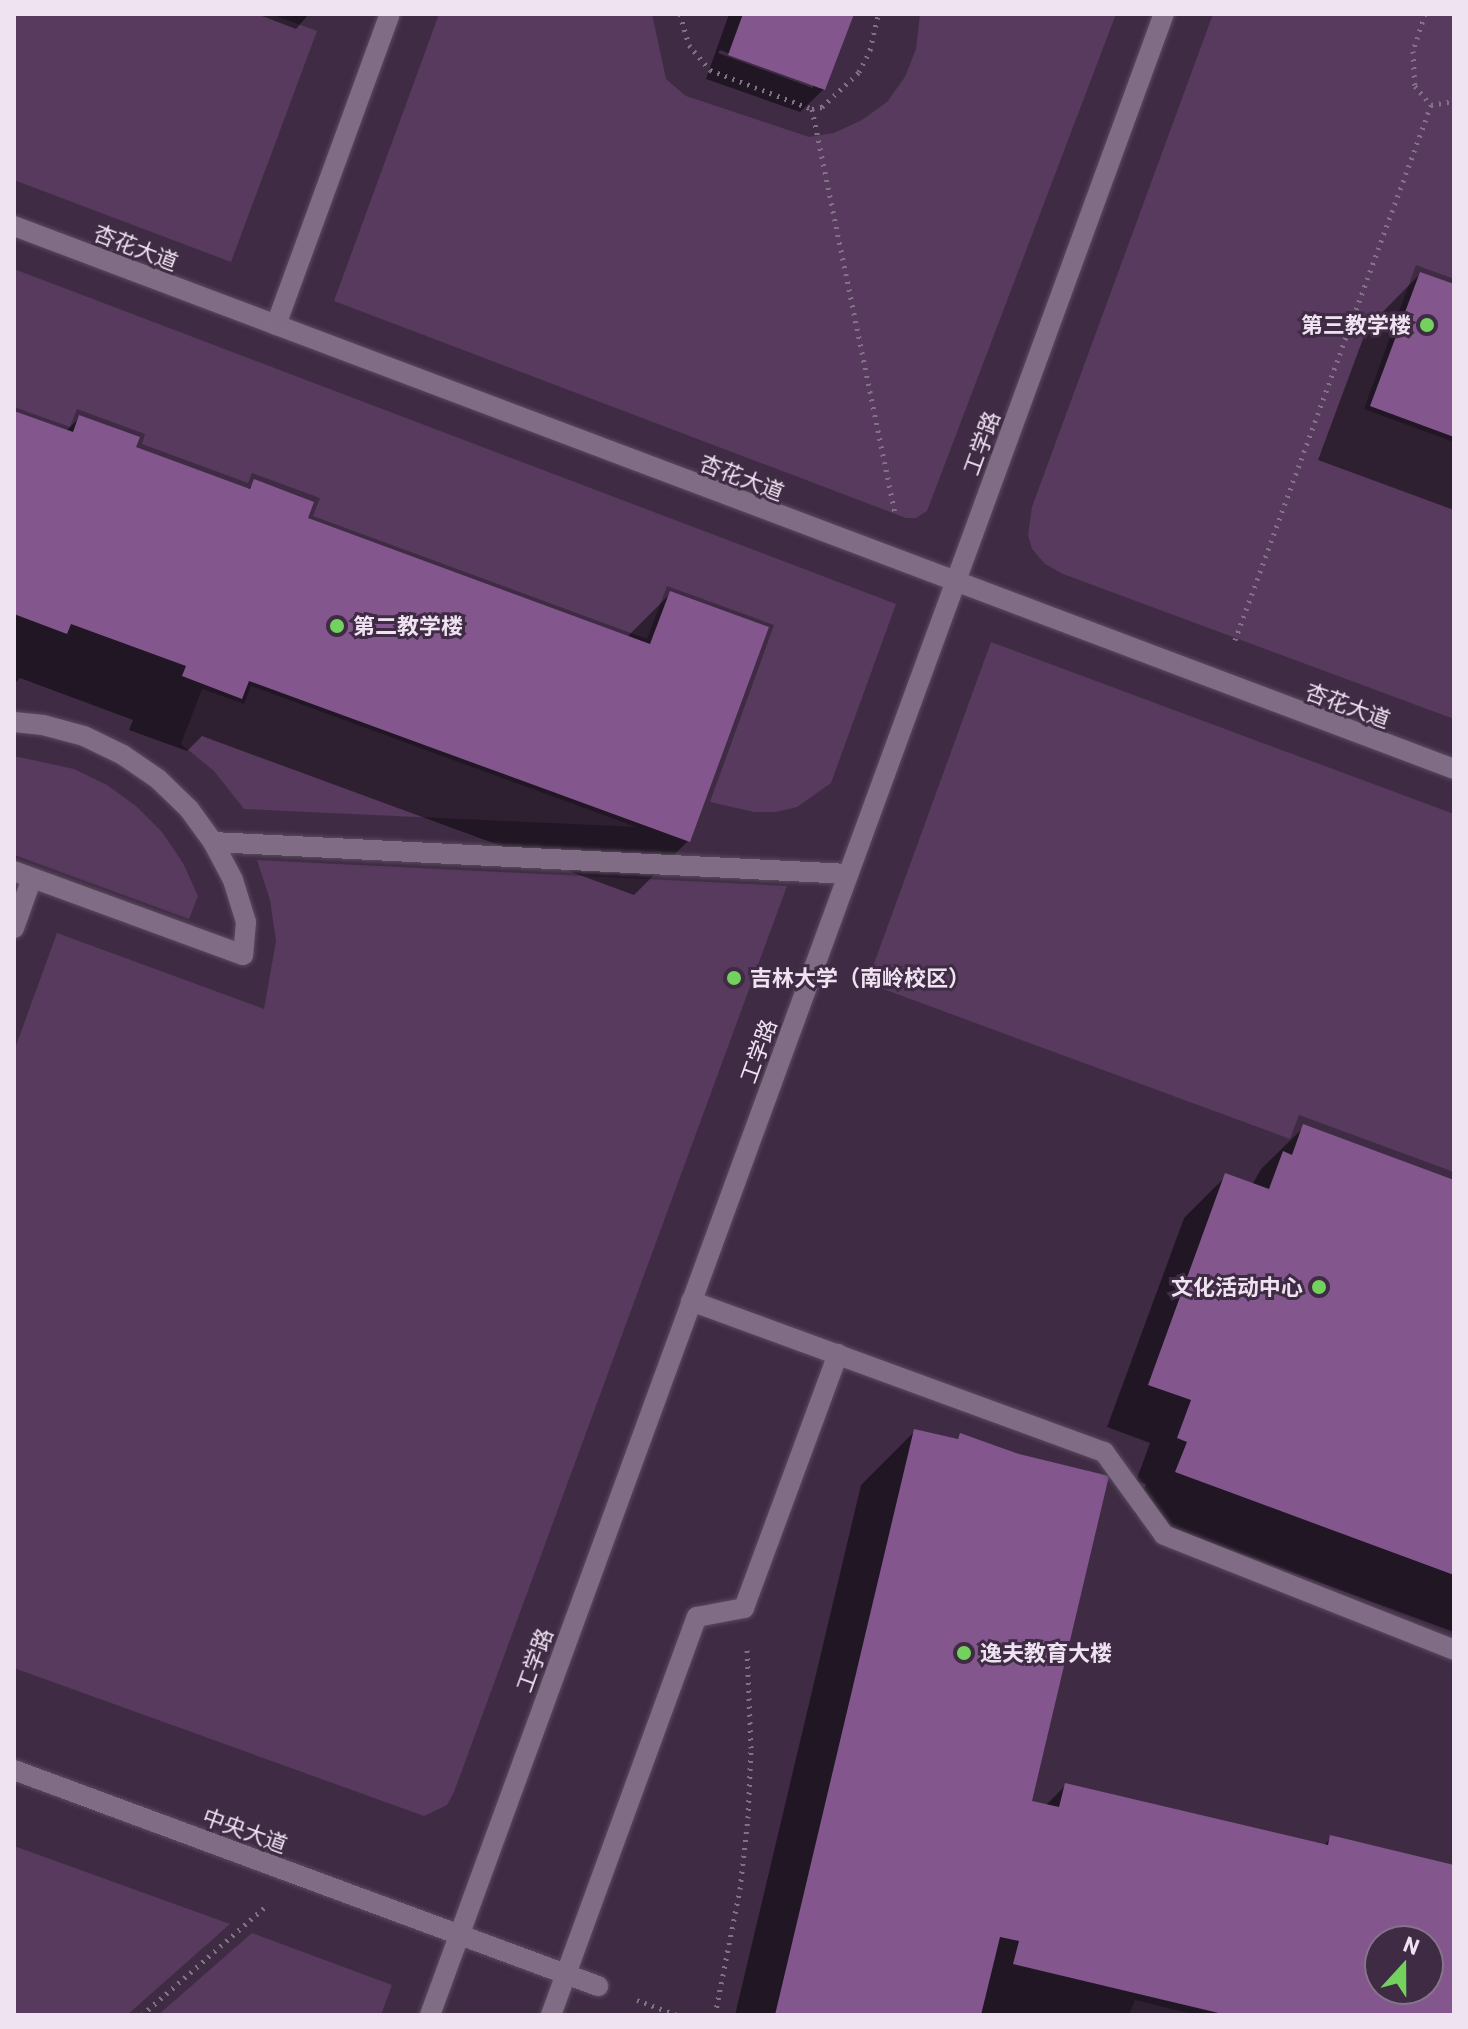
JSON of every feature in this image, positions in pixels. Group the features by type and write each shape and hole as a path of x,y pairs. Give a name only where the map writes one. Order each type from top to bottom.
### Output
{"lane":[{"path":"276,325 390,14"},
{"name":"工学路","path":"430,2015 1164,14"},
{"name":"杏花大道","path":"14,226 955,584 1454,769"},
{"path":"14,722 43,725 84,736 123,755 158,779 189,809 213,842 233,880 246,922 243,955 23,874 14,928"},
{"path":"213,842 848,874"},
{"path":"691,1301 1104,1452 1164,1535 1454,1650"},
{"path":"551,2015 697,1617 744,1608 838,1354"},
{"name":"中央大道","path":"14,1770 598,1986"}],"path":[{"path":"680,14 689,45 710,70 812,109 822,107 859,72 870,50 878,14"},
{"path":"1425,14 1413,51 1413,76 1419,94 1431,105"},
{"path":"1431,105 1454,101"},
{"path":"1220,683 1431,105"},
{"path":"812,109 906,565"},
{"path":"715,2015 740,1889 748,1818 751,1720 744,1608"},
{"path":"142,2015 301,1876"}],"shaded area":[{"path":"14,14 271,14 317,31 231,262 14,180"},
{"path":"439,14 652,14 666,79 686,96 809,137 834,133 862,120 887,102 905,77 916,49 920,14 1116,14 927,511 916,518 906,518 334,301"},
{"path":"1213,14 1454,14 1454,279 1416,265 1364,409 1454,442 1454,719 1063,574 1045,564 1032,549 1028,535 1032,507"},
{"path":"14,269 896,604 831,783 797,807 776,812 754,812 710,802 774,625 667,586 647,639 313,516 320,498 252,473 248,483 142,444 145,434 77,409 70,427 14,407"},
{"path":"991,642 1454,814 1454,1172 1299,1115 1290,1139 867,983"},
{"path":"251,686 636,827 244,809 214,771 181,744 202,689 244,704"},
{"path":"14,756 74,769 107,785 136,806 162,832 183,863 198,896 189,919 14,855"},
{"path":"257,860 787,886 454,1792 447,1805 424,1816 14,1668 14,1051 57,933 264,1009 276,941 270,900"},
{"path":"14,1846 230,1924 127,2015 14,2015"},
{"path":"252,1933 392,1985 381,2015 158,2015"},
{"path":"1135,2000 1196,2015 1129,2015"}],"building":[{"path":"743,14 854,14 825,90 728,55"},
{"name":"第三教学楼","path":"1420,272 1454,284 1454,437 1370,406"},
{"name":"第二教学楼","path":"14,411 73,432 79,415 140,437 136,447 250,489 254,479 314,502 308,518 650,644 670,591 769,627 690,842 249,681 242,699 182,676 186,666 71,624 67,634 14,614"},
{"name":"文化活动中心","path":"1303,1124 1454,1180 1454,1575 1175,1472 1187,1442 1177,1438 1191,1400 1148,1385 1225,1173 1269,1189 1283,1151 1292,1155"},
{"name":"逸夫教育大楼","path":"914,1429 958,1439 960,1433 1019,1454 1109,1476 1032,1801 1059,1807 1065,1783 1328,1845 1330,1835 1454,1865 1454,2015 1227,2015 1013,1964 1019,1941 1000,1937 981,2015 775,2015"}],"place":[{"name":"第三教学楼","path":"1427,325"},
{"name":"第二教学楼","path":"337,626"},
{"name":"吉林大学（南岭校区）","path":"734,978"},
{"name":"文化活动中心","path":"1319,1287"},
{"name":"逸夫教育大楼","path":"964,1653"}]}
